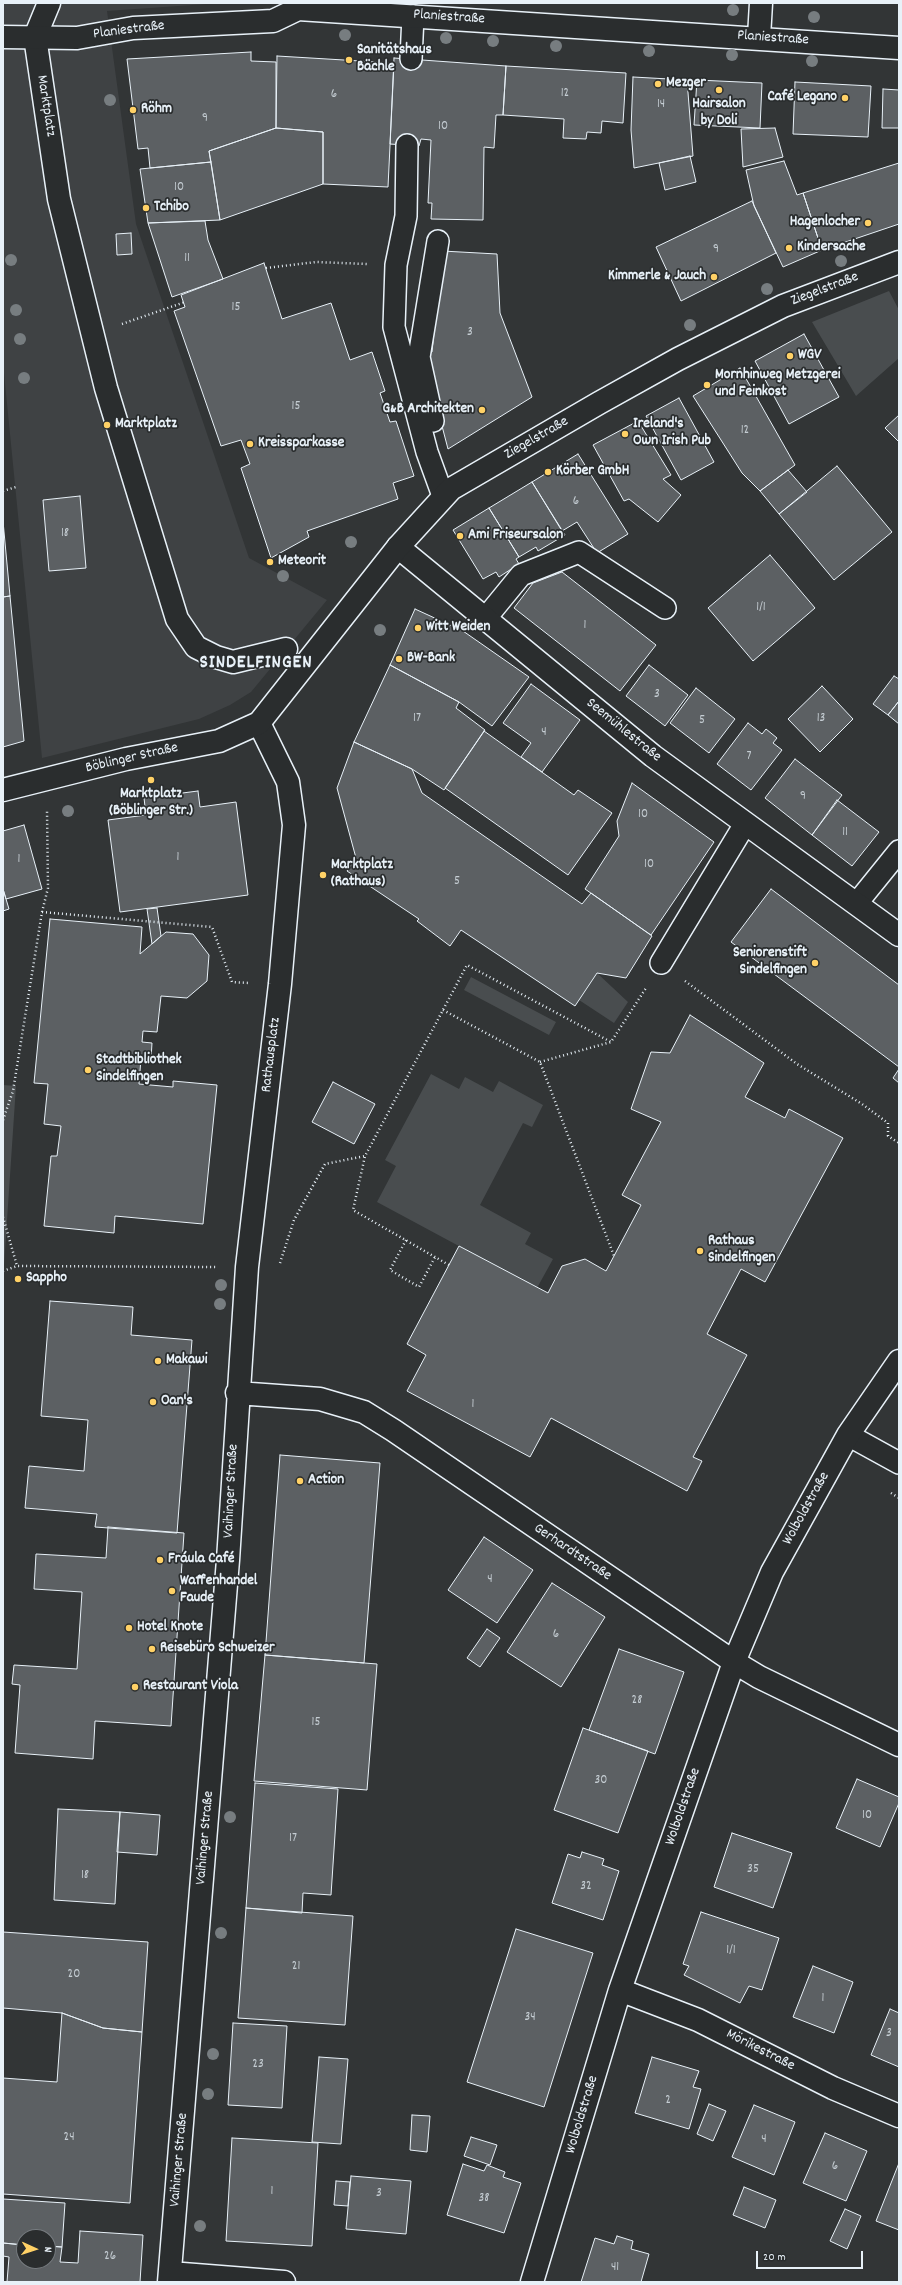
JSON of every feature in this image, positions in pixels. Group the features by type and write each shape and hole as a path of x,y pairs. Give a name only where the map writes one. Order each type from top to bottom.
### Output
{"street":[{"path":"35,37 49,3"},
{"path":"758,38 761,3"},
{"name":"Planiestraße","path":"3,37 77,38 133,28 273,21 298,9 899,48"},
{"name":"Marktplatz","path":"35,37 59,199 106,388 177,619 196,647 216,657 233,662 286,649"},
{"name":"Ziegelstraße","path":"258,723 398,547 443,496 592,406 678,359 783,306 899,262"},
{"name":"Seemühlestraße","path":"398,547 653,756 899,935"},
{"name":"Böblinger Straße","path":"3,790 126,759 219,741 258,723"},
{"name":"Rathausplatz","path":"237,1393 247,1267 281,977 294,825 288,782 258,723"},
{"name":"Wolboldstraße","path":"532,2282 620,1990 734,1662 772,1572 848,1435 899,1361"},
{"name":"Gerhardtstraße","path":"237,1393 320,1399 364,1412 393,1430 734,1662 759,1677 899,1745"},
{"name":"Vaihinger Straße","path":"170,2278 228,1560 237,1393"},
{"name":"Mörikestraße","path":"620,1990 698,2020 833,2088 899,2116"},
{"path":"170,2278 284,2282"}],"lane":[{"path":"411,59 413,16"},
{"path":"407,145 406,216 396,265 394,327 427,452 443,496"},
{"path":"427,452 437,439 419,357 438,241"},
{"path":"485,619 521,575 579,552 665,608"},
{"path":"661,963 745,824"},
{"path":"857,903 899,851"},
{"path":"848,1435 899,1463"}],"path":[{"path":"266,268 316,262 396,265"},
{"path":"93,335 185,302"},
{"path":"3,491 16,487"},
{"path":"3,1120 12,1091 42,912 48,888 46,825"},
{"path":"42,912 212,927 232,982 242,982"},
{"path":"449,1265 353,1210 365,1156 467,965 611,1042"},
{"path":"688,982 797,1064 862,1104 888,1123 888,1136 899,1143"},
{"path":"540,1062 611,1042 634,1007"},
{"path":"443,1010 540,1062 614,1256"},
{"path":"3,1271 17,1266 278,1267 294,1220 326,1164 365,1156"},
{"path":"3,1217 17,1266"},
{"path":"406,1240 390,1270 419,1287 435,1257"}],"shaded area":[{"name":"Marktplatz","path":"3,3 221,3 107,11 136,224 249,558 327,600 251,692 230,705 199,719 42,758 3,363"},
{"path":"889,291 899,310 899,358 856,396 812,322"},
{"path":"597,973 628,1002 614,1023 579,1000"},
{"path":"471,977 556,1022 549,1035 464,990"},
{"path":"431,1074 459,1089 465,1077 493,1092 499,1081 543,1105 532,1127 523,1123 480,1205 531,1233 525,1244 553,1259 537,1288 377,1202 396,1166 385,1160"},
{"path":"3,1085 16,1086 3,1280"}],"building":[{"path":"251,52 251,61 276,62 276,128 209,151 211,162 150,168 148,148 138,149 127,59"},
{"path":"277,56 394,63 388,187 323,184 323,132 276,128"},
{"path":"394,58 506,66 503,115 496,115 494,148 484,147 483,220 431,219 432,203 428,203 431,140 421,139 419,146 390,144"},
{"path":"506,66 626,73 623,123 602,121 601,133 587,132 586,139 563,138 564,119 503,115"},
{"path":"633,77 687,80 693,156 634,168 631,130"},
{"path":"697,80 762,83 760,128 694,125"},
{"path":"795,82 871,86 868,137 793,134"},
{"path":"883,89 899,90 899,128 882,128"},
{"path":"276,128 323,132 323,184 220,220 209,151"},
{"path":"775,128 783,157 743,167 741,129"},
{"path":"690,156 696,182 665,190 659,163"},
{"path":"784,161 797,195 803,193 822,250 783,267 754,206 746,170"},
{"path":"211,162 220,220 148,223 140,169"},
{"path":"899,163 899,224 822,250 803,193"},
{"path":"752,201 776,253 681,301 656,247"},
{"path":"205,221 208,240 223,279 172,297 148,223"},
{"path":"131,233 132,254 117,255 116,234"},
{"path":"442,251 497,254 500,313 532,397 448,449 424,357 432,352"},
{"path":"264,263 282,319 331,303 350,360 372,352 385,391 380,393 390,422 396,421 414,476 393,483 398,499 307,531 309,537 271,558 241,468 250,464 241,440 221,446 174,311 185,307 181,295"},
{"path":"804,334 839,397 789,424 755,361"},
{"path":"740,368 795,465 760,491 742,473 693,396"},
{"path":"679,398 714,462 681,480 646,416"},
{"path":"899,415 899,442 885,428"},
{"path":"638,421 671,475 663,479 681,495 658,522 629,499 624,501 593,445"},
{"path":"578,454 628,534 597,553 577,522 562,531 532,482"},
{"path":"837,466 892,532 834,580 779,514"},
{"path":"788,470 807,492 779,514 760,491"},
{"path":"532,482 565,535 538,551 536,547 519,557 489,508"},
{"path":"80,496 86,568 49,571 43,500"},
{"path":"489,508 519,557 516,559 519,564 499,577 496,572 483,579 453,530"},
{"path":"3,521 10,596 3,597"},
{"path":"770,555 815,608 753,661 708,608"},
{"path":"562,572 656,645 620,691 514,608 533,583"},
{"path":"10,596 24,741 3,747 3,597"},
{"path":"415,609 463,631 529,677 492,726 459,702 390,665"},
{"path":"390,665 459,702 456,708 485,730 444,790 412,769 354,742"},
{"path":"649,665 688,695 665,726 626,696"},
{"path":"894,676 899,679 899,701 888,715 873,704"},
{"path":"531,684 580,720 542,772 521,757 531,743 503,723"},
{"path":"822,686 853,719 820,752 788,719"},
{"path":"696,688 735,719 709,753 670,723"},
{"path":"899,701 899,724 888,715"},
{"path":"748,723 762,734 766,729 777,738 773,743 782,750 751,790 717,764"},
{"path":"484,731 574,795 578,790 612,813 568,875 445,788"},
{"path":"354,742 412,769 422,793 582,904 591,893 652,936 626,978 597,973 575,1006 461,930 450,946 417,921 419,919 347,871 356,858 337,788"},
{"path":"795,759 842,795 812,835 765,798"},
{"path":"632,783 714,842 651,935 585,889 619,836 617,821"},
{"path":"198,791 200,807 236,802 248,895 120,912 108,820 146,815 144,798"},
{"path":"837,800 879,832 852,866 812,835"},
{"path":"24,825 42,889 6,899 3,889 3,831"},
{"path":"3,889 9,909 3,911"},
{"name":"Seniorenstift Sindelfingen","path":"771,889 899,985 899,1067 731,942"},
{"path":"157,908 161,936 152,944 147,909"},
{"name":"Stadtbibliothek Sindelfingen","path":"50,919 142,927 140,954 166,932 193,934 209,955 207,981 187,998 161,996 157,1032 143,1031 142,1042 152,1043 151,1059 141,1058 139,1084 173,1087 173,1081 217,1085 203,1224 115,1216 114,1233 44,1226 51,1156 57,1156 61,1126 44,1124 48,1084 34,1083"},
{"name":"Rathaus Sindelfingen","path":"690,1015 764,1063 745,1097 785,1118 789,1109 843,1138 765,1282 741,1269 707,1334 747,1355 693,1457 702,1461 687,1491 551,1418 530,1457 407,1391 426,1355 407,1344 459,1246 548,1293 562,1266 585,1259 606,1271 641,1205 622,1195 661,1122 631,1109 651,1052 670,1053"},
{"path":"899,1069 899,1083 893,1078"},
{"path":"333,1082 375,1104 354,1144 312,1122"},
{"path":"50,1301 133,1307 131,1335 192,1340 177,1533 95,1527 97,1514 25,1508 29,1466 84,1471 88,1420 41,1416"},
{"path":"280,1455 380,1463 364,1663 265,1655"},
{"name":"Hotel Knote","path":"108,1527 184,1533 171,1726 95,1721 93,1759 15,1753 20,1685 12,1684 14,1665 77,1669 82,1592 34,1589 36,1554 106,1558"},
{"path":"484,1537 533,1570 497,1623 448,1590"},
{"path":"552,1583 605,1617 561,1687 507,1652"},
{"path":"487,1629 500,1638 480,1667 467,1658"},
{"path":"619,1649 684,1672 655,1754 589,1730"},
{"path":"265,1655 377,1664 367,1790 254,1781"},
{"path":"583,1728 648,1751 618,1833 554,1810"},
{"path":"857,1779 899,1797 899,1803 880,1847 836,1828"},
{"path":"255,1783 338,1789 331,1895 303,1893 302,1913 246,1908"},
{"path":"58,1809 120,1812 115,1904 54,1900"},
{"path":"120,1812 160,1815 157,1855 117,1852"},
{"path":"732,1833 792,1853 773,1908 714,1887"},
{"path":"582,1852 604,1859 602,1865 619,1871 603,1920 552,1903 568,1854 580,1858"},
{"path":"246,1908 353,1916 345,2025 238,2018"},
{"path":"701,1912 779,1938 762,1990 749,1986 740,2003 684,1975 689,1966 683,1964"},
{"path":"516,1929 593,1953 544,2107 467,2082"},
{"path":"3,1932 148,1942 142,2032 103,2028 62,2013 3,2008"},
{"path":"813,1966 853,1982 834,2033 793,2017"},
{"path":"890,2009 899,2013 899,2067 871,2055"},
{"path":"62,2013 103,2028 142,2032 130,2203 3,2194 3,2078 57,2082"},
{"path":"233,2023 287,2026 282,2108 228,2105"},
{"path":"319,2057 348,2059 341,2144 312,2142"},
{"path":"652,2057 699,2071 693,2087 701,2089 689,2129 635,2113"},
{"path":"709,2104 726,2111 713,2141 697,2134"},
{"path":"754,2105 795,2122 774,2175 732,2157"},
{"path":"412,2115 430,2116 427,2152 410,2150"},
{"path":"825,2133 867,2151 846,2201 803,2183"},
{"path":"471,2137 497,2145 490,2165 464,2156"},
{"path":"232,2138 318,2143 312,2246 226,2241"},
{"path":"899,2163 899,2230 876,2221"},
{"path":"463,2164 484,2171 487,2165 505,2172 503,2177 521,2183 504,2233 447,2215"},
{"path":"351,2176 411,2181 406,2234 346,2229"},
{"path":"336,2181 350,2182 348,2206 334,2205"},
{"path":"744,2187 776,2200 765,2228 733,2215"},
{"path":"3,2199 65,2203 62,2247 56,2247 56,2229 16,2229 16,2244 3,2243"},
{"path":"845,2209 861,2216 847,2249 830,2241"},
{"path":"80,2231 143,2235 140,2282 7,2282 9,2257 3,2256 3,2243 16,2244 16,2269 56,2269 56,2247 62,2247 60,2262 78,2263"},
{"path":"617,2236 633,2241 631,2249 649,2254 641,2282 581,2282 595,2238 614,2244"}],"place":[{"name":"Sanitätshaus Bächle","path":"349,60"},
{"name":"Mezger","path":"658,84"},
{"name":"Hairsalon by Doli","path":"719,90"},
{"name":"Café Legano","path":"845,98"},
{"name":"Röhm","path":"133,110"},
{"name":"Tchibo","path":"146,208"},
{"name":"Hagenlocher","path":"868,223"},
{"name":"Kindersache","path":"789,248"},
{"name":"Kimmerle & Jauch","path":"714,277"},
{"name":"WGV","path":"790,356"},
{"name":"Mornhinweg Metzgerei und Feinkost","path":"707,385"},
{"name":"G&B Architekten","path":"482,410"},
{"name":"Marktplatz","path":"107,425"},
{"name":"Ireland's Own Irish Pub","path":"625,434"},
{"name":"Kreissparkasse","path":"250,444"},
{"name":"Körber GmbH","path":"548,472"},
{"name":"Ami Friseursalon","path":"460,536"},
{"name":"Meteorit","path":"270,562"},
{"name":"Witt Weiden","path":"418,628"},
{"name":"BW-Bank","path":"399,659"},
{"name":"Marktplatz (Böblinger Str.)","path":"151,780"},
{"name":"Marktplatz (Rathaus)","path":"323,875"},
{"name":"Seniorenstift Sindelfingen","path":"815,963"},
{"name":"Stadtbibliothek Sindelfingen","path":"88,1070"},
{"name":"Rathaus Sindelfingen","path":"700,1251"},
{"name":"Sappho","path":"18,1279"},
{"name":"Makawi","path":"158,1361"},
{"name":"Oan's","path":"153,1402"},
{"name":"Action","path":"300,1481"},
{"name":"Fráula Café","path":"160,1560"},
{"name":"Waffenhandel Faude","path":"172,1591"},
{"name":"Hotel Knote","path":"129,1628"},
{"name":"Reisebüro Schweizer","path":"152,1649"},
{"name":"Restaurant Viola","path":"135,1687"}],"district":[{"name":"SINDELFINGEN","path":"256,664"}]}
